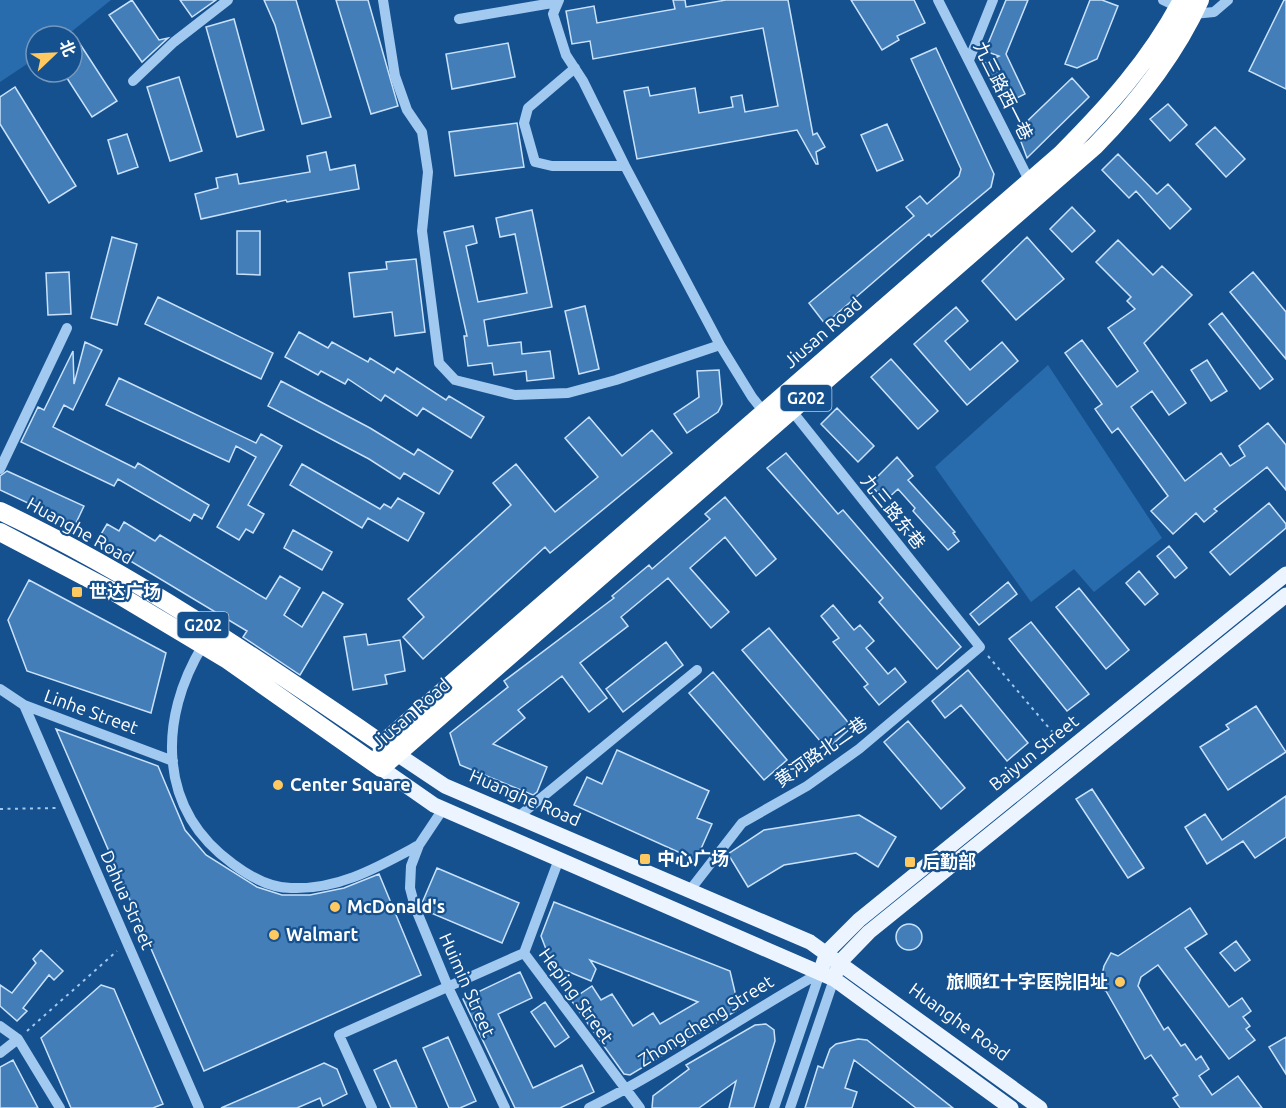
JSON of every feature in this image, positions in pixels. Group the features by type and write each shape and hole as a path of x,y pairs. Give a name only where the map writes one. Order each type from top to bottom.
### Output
{"highway":[{"name":"Jiusan Road","path":"381,768 390,749 1034,189 1119,122 1156,74 1183,4"},
{"name":"Huanghe Road","path":"0,511 125,579 221,637 390,749"},
{"name":"Huanghe Road","path":"0,532 114,592 203,645 381,768"}],"main road":[{"name":"Baiyun Street","path":"820,973 827,952 859,920 1286,574"},
{"name":"Baiyun Street","path":"834,979 840,962 869,932 1286,595"},
{"name":"Huanghe Road","path":"390,749 445,786 810,942 827,952 1040,1108"},
{"name":"Huanghe Road","path":"381,768 443,809 834,979 1011,1108"}],"street":[{"path":"133,81 174,42 228,0"},
{"path":"383,0 395,76 407,110 422,132 428,172 422,231 439,363 455,380 515,396 568,393 616,380 720,345"},
{"name":"九三路西一巷","path":"938,0 1034,189"},
{"path":"969,60 993,0"},
{"path":"1183,4 1214,12 1228,0"},
{"path":"558,1 553,14 566,55 575,68 720,345 769,419"},
{"path":"459,19 558,1"},
{"path":"575,68 528,108 524,123 535,162 552,166 625,166"},
{"path":"0,469 67,328"},
{"name":"九三路东巷","path":"787,404 980,647"},
{"path":"203,645 187,671 175,707 170,743 176,780 190,819 216,852 250,877 288,889 326,886 368,873 418,845"},
{"name":"黄河路北二巷","path":"690,890 742,823 807,786 859,749 980,647"},
{"path":"518,817 697,670"},
{"name":"Linhe Street","path":"0,689 24,705 173,760"},
{"name":"Dahua Street","path":"24,705 200,1108"},
{"name":"Huimin Street","path":"443,809 418,845 411,866 410,888 415,907 448,987 505,1108"},
{"name":"Heping Street","path":"558,859 524,953 640,1108"},
{"path":"372,1108 339,1035 524,953"},
{"name":"Zhongcheng Street","path":"589,1108 840,962"},
{"path":"774,1108 820,973"},
{"path":"790,1108 834,979"},
{"path":"0,1026 18,1039 60,1108"},
{"path":"0,1053 18,1039"}],"path":[{"path":"980,647 1068,750"},
{"path":"0,809 68,807"},
{"path":"18,1039 127,942"}],"shaded area":[{"path":"0,0 111,0 81,24 24,24 24,66 0,82"},
{"path":"1048,365 1162,538 1094,592 1074,569 1031,602 935,467"}],"building":[{"path":"132,0 159,40 168,38 142,62 109,15"},
{"path":"180,0 216,0 192,17"},
{"path":"264,0 296,0 331,117 302,124 275,25"},
{"path":"336,0 368,0 398,106 371,114"},
{"path":"673,0 685,0 686,7 726,0 788,0 813,135 817,133 825,147 816,152 818,164 797,130 637,159 624,91 648,87 650,96 695,88 699,113 733,107 731,97 742,95 745,112 778,106 763,28 593,59 590,41 572,44 566,11 594,6 597,23 675,9"},
{"path":"851,0 914,0 925,23 897,36 899,40 882,50"},
{"path":"1006,0 1028,0 1006,54 1025,94 1002,105 983,64 999,56 985,51"},
{"path":"1090,0 1102,0 1118,6 1097,59 1077,68 1065,64"},
{"path":"1286,0 1286,89 1249,71"},
{"path":"234,19 264,130 237,137 206,27"},
{"path":"508,43 515,77 452,89 446,54"},
{"path":"936,48 994,174 991,187 931,237 929,234 825,324 809,303 914,216 906,207 920,196 927,204 959,176 961,169 911,59"},
{"path":"84,50 117,101 92,117 71,84 84,84"},
{"path":"179,77 202,151 170,161 147,87"},
{"path":"1072,78 1089,97 1027,158 1017,131"},
{"path":"15,87 76,186 49,203 0,124 0,97"},
{"path":"1168,104 1187,125 1170,141 1150,119"},
{"path":"517,123 524,167 455,176 449,132"},
{"path":"887,124 903,160 877,171 861,135"},
{"path":"1215,127 1245,159 1226,177 1196,144"},
{"path":"127,134 138,167 118,174 108,140"},
{"path":"326,152 330,170 355,165 359,189 287,202 286,200 201,219 195,194 218,188 216,178 237,174 239,184 310,172 307,156"},
{"path":"1118,154 1157,194 1168,184 1191,209 1170,229 1136,191 1129,198 1102,170"},
{"path":"1072,207 1095,231 1072,252 1050,229"},
{"path":"532,210 552,307 484,320 488,346 521,342 522,354 550,351 554,378 527,381 526,371 494,375 492,363 468,366 464,336 467,336 444,232 473,226 477,243 466,246 478,302 527,293 515,234 500,237 496,218"},
{"path":"237,231 260,231 260,275 237,274"},
{"path":"112,237 137,244 117,325 91,318"},
{"path":"1027,237 1064,279 1016,320 982,281"},
{"path":"1118,240 1153,275 1162,266 1192,295 1144,343 1186,403 1169,415 1152,391 1131,407 1185,481 1221,453 1230,466 1245,456 1239,446 1268,423 1286,445 1286,490 1267,467 1214,509 1217,511 1204,522 1196,513 1173,534 1151,511 1168,496 1118,428 1112,433 1095,409 1102,404 1065,353 1082,340 1117,387 1138,371 1108,328 1135,309 1127,301 1131,297 1096,262"},
{"path":"416,259 425,332 395,336 392,312 354,317 349,273 387,269 386,262"},
{"path":"69,272 71,314 48,315 46,273"},
{"path":"1253,272 1286,312 1286,359 1230,292"},
{"path":"158,297 273,353 261,379 145,324"},
{"path":"585,306 599,369 579,374 565,311"},
{"path":"956,307 968,321 945,341 970,370 1002,342 1018,361 967,405 914,344"},
{"path":"1222,313 1273,379 1260,389 1209,324"},
{"path":"299,332 328,348 332,342 368,362 370,358 394,373 397,368 446,400 449,396 484,417 471,438 423,408 417,416 385,395 381,401 348,379 345,384 321,371 318,375 285,357"},
{"path":"85,342 102,350 73,410 64,405 53,427 135,468 138,463 209,505 202,519 194,514 190,521 118,479 114,486 21,442 38,407 44,410 73,351 74,384"},
{"path":"891,359 938,411 918,429 871,377"},
{"path":"1207,360 1227,391 1211,401 1191,370"},
{"path":"719,370 722,404 718,412 687,433 674,414 699,397 697,371"},
{"path":"119,378 256,443 261,434 282,446 248,505 264,514 253,533 246,529 239,540 217,527 256,457 236,446 229,462 106,405"},
{"path":"281,381 370,428 414,455 418,449 453,471 439,494 404,473 400,479 369,459 268,406"},
{"path":"837,408 874,446 858,462 821,424"},
{"path":"589,417 622,456 652,430 672,453 550,553 545,547 423,659 403,637 424,617 408,599 511,505 493,483 516,464 555,512 598,477 565,438"},
{"path":"786,453 838,514 843,510 961,647 937,669 879,602 883,598 767,468"},
{"path":"897,457 913,476 908,480 955,532 953,533 959,541 948,550 913,511 915,508 898,489 885,501 870,484"},
{"path":"302,464 380,509 384,504 391,508 398,498 424,513 408,541 368,518 362,528 290,485"},
{"path":"7,471 84,506 75,525 0,490 0,476"},
{"path":"725,497 776,559 756,576 725,537 690,568 729,612 711,628 668,578 621,617 628,626 580,663 607,698 589,712 562,676 518,710 525,718 493,744 547,767 537,792 533,795 460,765 450,733 508,687 504,681 614,598 612,596 649,565 652,569 710,519 705,514"},
{"path":"1269,503 1286,524 1286,528 1230,575 1210,552"},
{"path":"124,522 155,541 160,535 266,599 280,576 300,588 284,615 302,627 323,592 343,604 300,675 243,637 247,631 97,541 107,524 119,531"},
{"path":"293,530 332,552 322,570 284,548"},
{"path":"1169,546 1187,568 1175,578 1157,556"},
{"path":"1139,571 1158,594 1145,605 1126,583"},
{"path":"29,580 166,653 151,713 27,671 8,620"},
{"path":"1008,582 1017,594 979,625 970,614"},
{"path":"1079,588 1129,650 1106,669 1056,607"},
{"path":"833,605 854,630 860,625 874,641 866,648 888,674 895,668 906,682 879,705 864,687 868,684 833,642 839,638 821,616"},
{"path":"1031,622 1089,694 1067,711 1009,639"},
{"path":"769,628 852,727 827,749 742,650"},
{"path":"366,634 368,645 400,640 405,671 385,675 387,684 353,690 344,637"},
{"path":"666,642 683,665 623,712 606,689"},
{"path":"968,670 1028,743 1007,761 961,705 945,718 932,701"},
{"path":"713,672 787,760 764,780 689,693"},
{"path":"1256,706 1286,752 1228,790 1200,747 1229,729 1226,725"},
{"path":"908,721 965,788 941,809 884,742"},
{"name":"Walmart","path":"56,729 158,766 185,830 206,855 257,887 282,895 310,895 344,888 379,874 421,975 204,1071"},
{"path":"617,750 709,791 697,818 712,824 696,860 574,805 587,777 602,784"},
{"path":"1092,789 1144,868 1128,878 1076,799"},
{"path":"1286,796 1286,837 1255,858 1243,841 1207,864 1185,827 1205,814 1222,840"},
{"path":"859,815 896,837 878,867 856,853 784,865 748,887 728,854 764,830"},
{"path":"437,868 519,903 502,943 424,910 422,903"},
{"path":"554,902 730,971 739,1009 630,1075 624,1074 571,1000 592,986 601,1000 612,994 633,1026 653,1013 660,1024 698,1002 590,960 596,969 591,981 552,965 541,936"},
{"path":"1190,908 1207,934 1185,948 1229,1007 1242,998 1251,1011 1243,1017 1250,1026 1246,1029 1255,1040 1229,1059 1158,965 1141,977 1138,986 1164,1030 1168,1027 1181,1046 1185,1044 1196,1060 1201,1056 1209,1069 1199,1076 1212,1095 1238,1076 1262,1108 1180,1108 1173,1098 1178,1095 1151,1055 1145,1059 1106,991 1099,988 1104,966 1111,953 1118,956"},
{"path":"909,924 918,928 922,937 918,946 909,950 900,946 896,937 900,928"},
{"path":"1236,941 1250,960 1235,971 1220,953"},
{"path":"41,950 63,971 54,980 49,975 23,1008 27,1011 17,1021 0,1006 0,985 12,993 36,963 33,959"},
{"path":"520,972 532,998 498,1014 533,1088 582,1065 594,1092 560,1108 515,1108 463,999"},
{"path":"101,985 114,989 163,1104 153,1108 71,1108 41,1038"},
{"path":"545,1002 569,1037 555,1047 531,1012"},
{"path":"766,1024 774,1030 775,1041 754,1108 729,1108 736,1081 699,1108 652,1108 653,1096 689,1069 686,1065 755,1025"},
{"path":"448,1037 476,1101 460,1108 449,1108 423,1048"},
{"path":"1286,1037 1286,1074 1269,1047"},
{"path":"858,1039 867,1040 953,1108 916,1108 854,1060 845,1088 857,1092 852,1108 805,1108 818,1066 823,1068 830,1049 836,1044"},
{"path":"13,1060 38,1108 0,1108 0,1067"},
{"path":"396,1060 417,1108 391,1108 374,1070"},
{"path":"324,1063 337,1069 347,1094 323,1106 320,1098 297,1108 221,1108"}],"place":[{"name":"世达广场","path":"77,592"},
{"name":"Center Square","path":"278,785"},
{"name":"中心广场","path":"645,859"},
{"name":"后勤部","path":"910,862"},
{"name":"McDonald's","path":"335,907"},
{"name":"Walmart","path":"274,935"},
{"name":"旅顺红十字医院旧址","path":"1120,982"}]}
